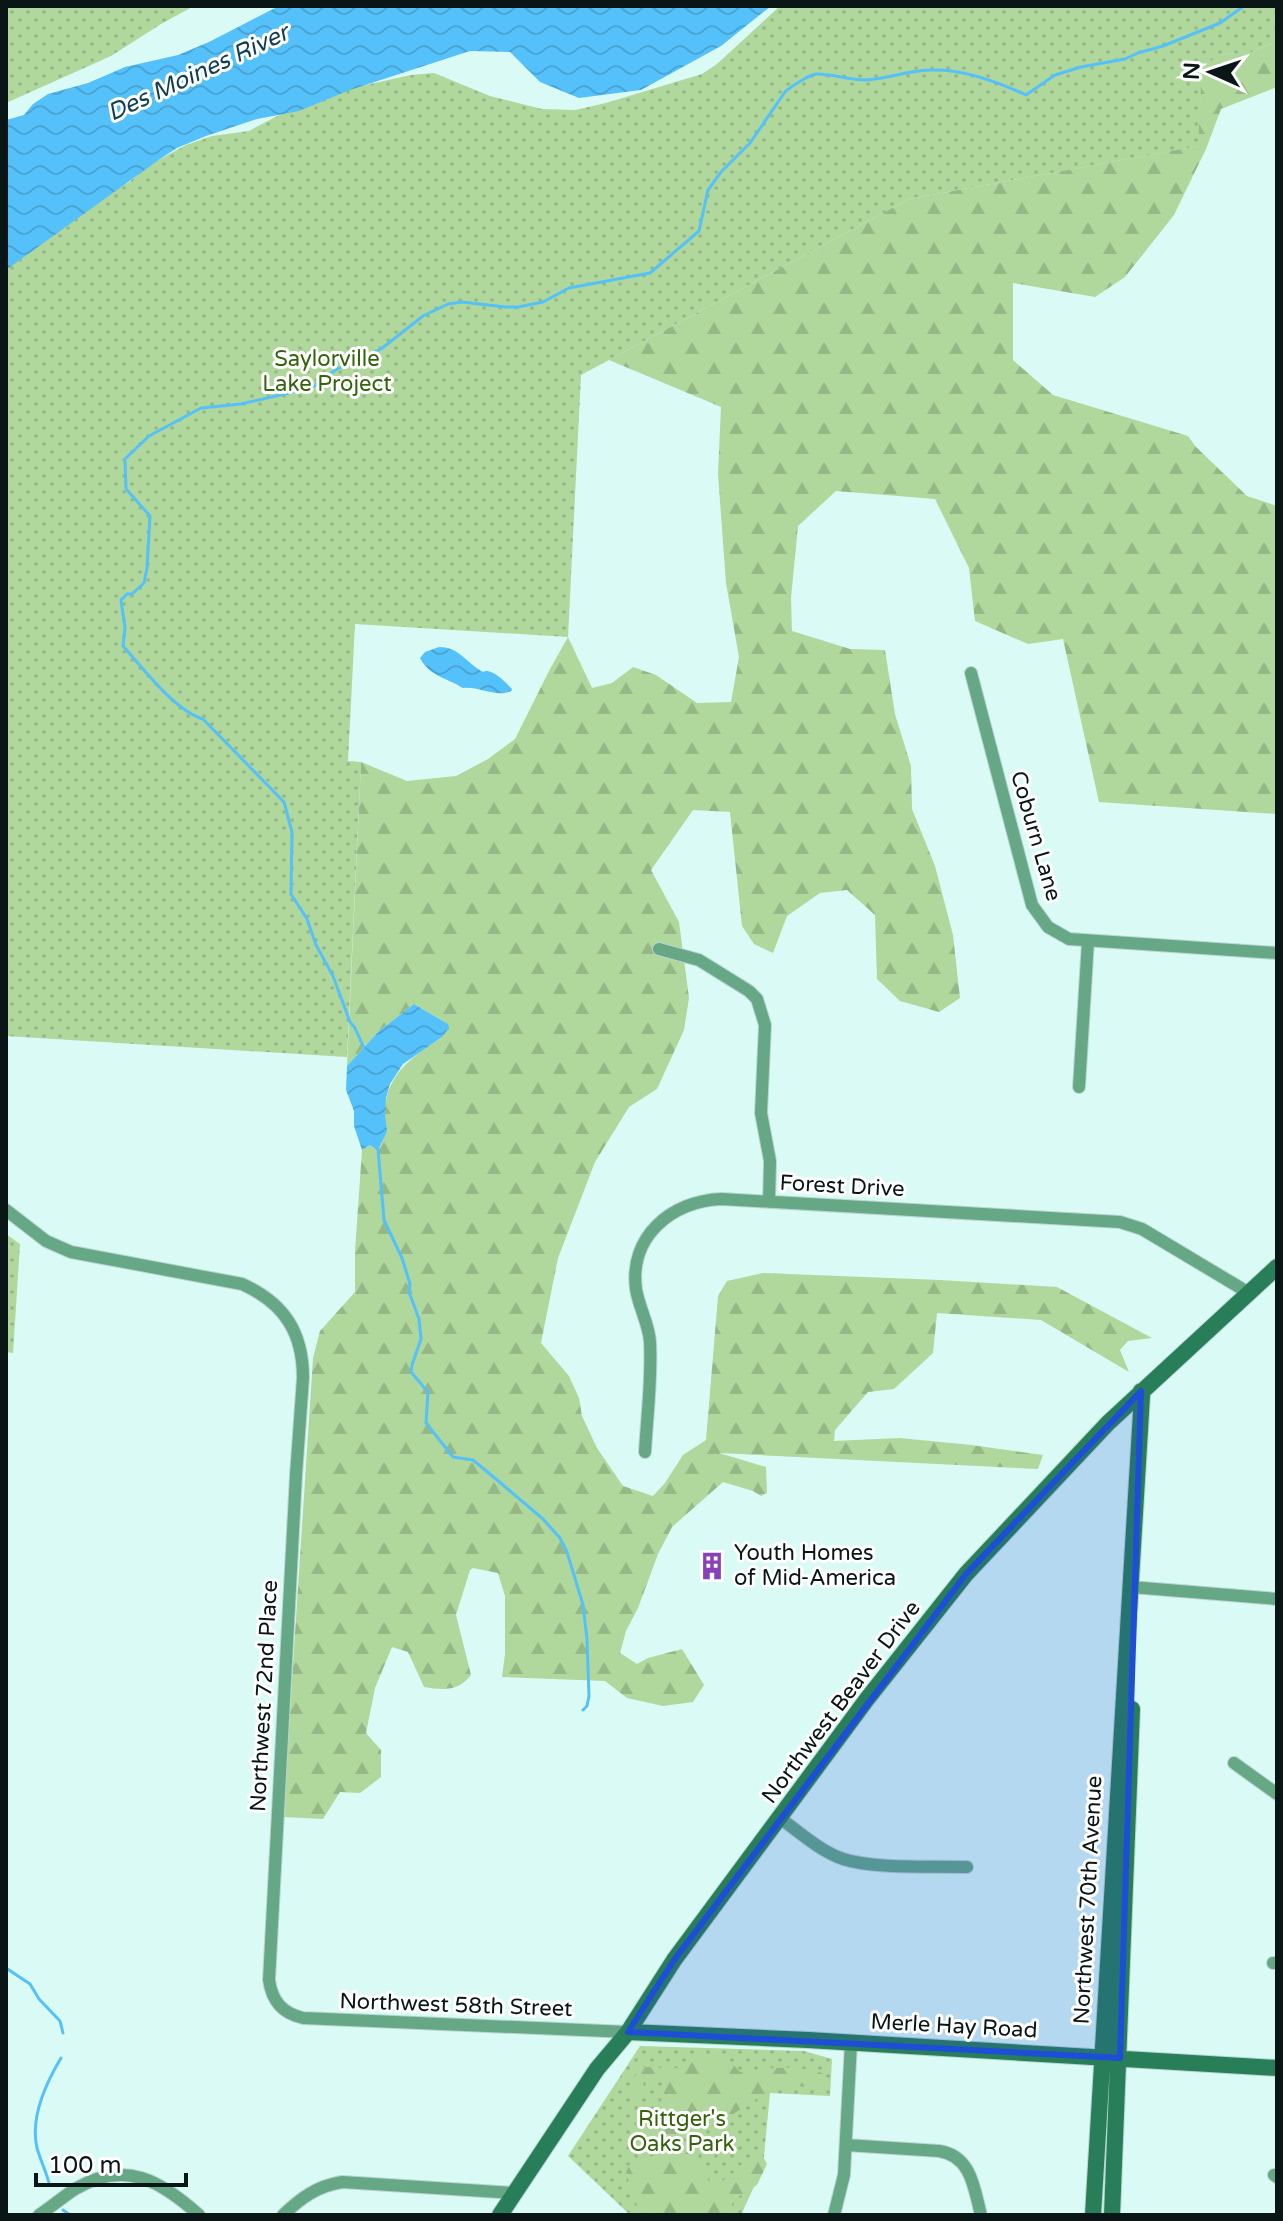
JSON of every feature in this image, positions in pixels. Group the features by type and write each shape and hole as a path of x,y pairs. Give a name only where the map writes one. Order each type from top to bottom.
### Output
{"main road":[{"name":"Northwest Beaver Drive","path":"500,2215 597,2069 628,2032 674,1960 867,1699 966,1574 1102,1429 1277,1267"},
{"name":"Northwest 70th Avenue","path":"1093,2215 1141,1391"},
{"name":"Northwest 70th Avenue","path":"1112,2215 1135,1619 1131,1587"},
{"name":"Merle Hay Road","path":"628,2032 1277,2068"}],"street":[{"name":"Coburn Lane","path":"971,673 1032,905 1048,927 1069,939 1277,953"},
{"path":"1079,1087 1088,941"},
{"path":"659,949 699,960 757,999 765,1025 761,1096 762,1122 770,1161 769,1202"},
{"name":"Forest Drive","path":"645,1452 650,1351 647,1323 636,1288 637,1262 648,1236 667,1216 692,1202 721,1199 1120,1222 1142,1229 1249,1293"},
{"name":"Northwest 72nd Place","path":"6,1210 46,1241 71,1252 242,1284 274,1304 292,1326 299,1344 303,1378 269,1980 273,1997 284,2011"},
{"path":"1131,1587 1277,1599"},
{"path":"1234,1763 1277,1794"},
{"path":"780,1818 818,1846 843,1859 862,1863 967,1867"},
{"name":"Northwest 58th Street","path":"284,2011 303,2018 628,2032"},
{"path":"834,2215 842,2185 846,2145 851,2043"},
{"path":"846,2145 939,2151 954,2155 967,2168 981,2215"},
{"path":"39,2215 76,2189 97,2179 125,2176 160,2184 199,2215"},
{"path":"283,2215 311,2191 342,2182 515,2193"}],"highlighted area":[{"path":"1141,1391 1120,2058 628,2032 674,1960 966,1574"}],"green space":[{"path":"6,6 194,6 111,56 6,103"},
{"name":"Saylorville Lake Project","path":"780,6 1277,6 1277,41 1247,54 1226,53 1202,66 1199,146 909,199 581,375 568,637 355,624 348,761 361,762 347,1057 6,1036 6,261 129,182 151,164 186,145 212,136 249,131 304,102 338,91 434,73 490,96 542,109 575,110 702,74"},
{"path":"1277,41 1277,87 1221,109 1206,149 1174,215 1125,277 1095,297 1013,283 1013,360 1053,395 1188,436 1247,496 1277,506 1277,814 1099,802 1063,639 1028,644 975,621 969,568 935,499 836,491 798,526 791,598 792,631 850,649 885,650 895,714 911,766 912,809 935,866 953,935 960,998 939,1012 900,1001 877,979 875,915 847,890 820,893 787,916 773,953 754,944 742,926 730,812 693,810 651,870 679,922 689,998 684,1030 657,1089 629,1107 595,1162 558,1258 541,1343 569,1376 597,1448 623,1486 653,1496 683,1455 706,1440 718,1296 727,1281 763,1273 1057,1287 1152,1338 1128,1341 1120,1350 1129,1372 1041,1320 937,1313 933,1353 894,1389 868,1392 835,1430 834,1441 900,1438 1043,1455 1038,1469 719,1453 766,1467 767,1493 761,1496 723,1482 672,1527 626,1631 620,1653 637,1664 682,1649 704,1685 693,1702 663,1706 627,1698 605,1681 502,1677 505,1596 498,1573 473,1568 456,1615 471,1675 455,1687 424,1687 408,1652 392,1647 375,1688 366,1733 381,1750 381,1777 360,1793 340,1792 323,1819 283,1817 313,1358 320,1331 355,1292 362,1150 370,1145 378,1151 385,1134 387,1095 397,1075 412,1058 442,1037 443,1021 414,1004 379,1031 347,1066 361,762 407,781 456,776 488,759 515,739 568,637 592,688 612,683 633,667 656,675 697,703 731,702 739,657 726,583 718,474 721,407 609,360 909,199 1198,146 1202,65 1226,53 1247,54"},
{"path":"6,1234 20,1244 13,1353 6,1352"},
{"name":"Rittger's Oaks Park","path":"640,2046 804,2051 832,2059 830,2096 770,2093 763,2167 741,2215 630,2215 568,2156"},
{"path":"703,2056 728,2059 740,2072 806,2069 826,2075 825,2088 776,2085 699,2134 658,2140 635,2132 636,2122 656,2114 664,2094 662,2081 652,2079 644,2081 642,2090 634,2098 630,2083 642,2067 679,2068"},
{"path":"677,2150 689,2152 709,2181 724,2180 746,2160 761,2153 767,2164 757,2185 735,2199 726,2215 644,2215 635,2202 626,2172 630,2164"}],"water":[{"name":"Des Moines River","path":"279,6 771,6 721,46 641,90 579,98 540,82 510,52 470,51 350,90 299,111 257,119 206,136 160,159 6,270 6,120 24,115 48,94 88,83 125,67 178,55"},
{"path":"439,647 456,651 481,671 497,675 511,691 499,693 463,688 433,673 420,658 425,652"},
{"path":"414,1004 448,1024 449,1028 442,1037 403,1064 390,1084 386,1098 387,1131 378,1151 370,1145 362,1150 346,1090 347,1066 379,1031"}],"waterway":[{"path":"364,1048 307,919 291,894 292,832 284,802 203,719 170,698 123,646 125,628 121,600 144,583 150,516 126,489 125,459 149,436 201,408 241,404 311,388 337,369 381,349 423,316 448,304 462,302 518,307 543,302 569,288 650,273 699,231 708,190 721,172 750,143 785,92 813,75 865,80 915,71 944,70 980,77 1026,95 1055,75 1125,59 1163,46 1220,23 1244,6"},
{"path":"378,1149 384,1220 402,1258 419,1319 421,1339 411,1372 428,1392 426,1423 453,1457 473,1460 543,1519 560,1538 583,1605 589,1696 583,1710"},
{"path":"6,1968 30,1984 39,1999 60,2021 63,2033"},
{"path":"49,2183 37,2148 36,2125 45,2090 61,2058"},
{"path":"63,2210 70,2215"}],"place":[{"name":"Youth Homes of Mid-America","path":"712,1566"}]}
